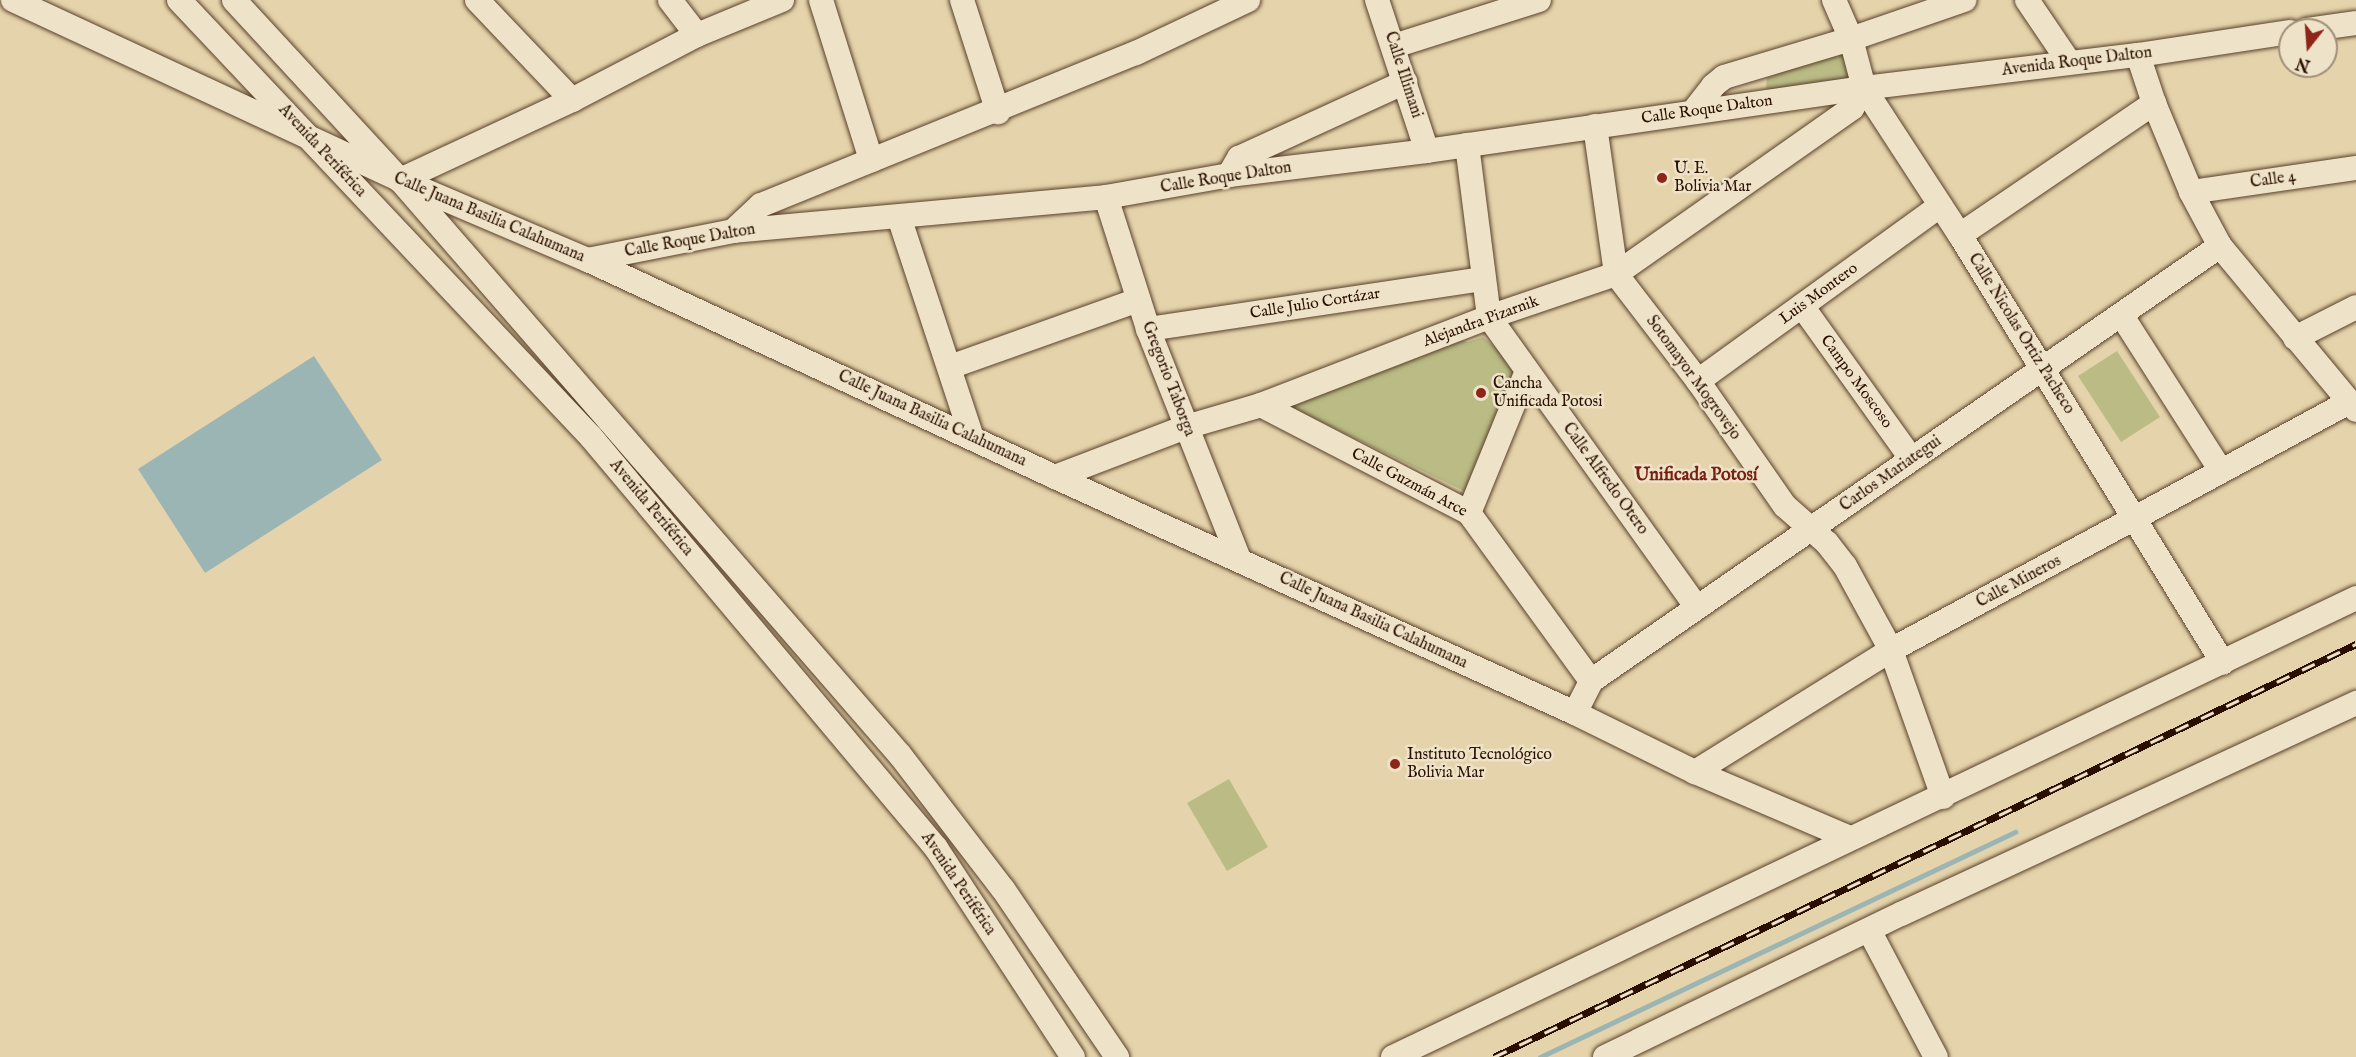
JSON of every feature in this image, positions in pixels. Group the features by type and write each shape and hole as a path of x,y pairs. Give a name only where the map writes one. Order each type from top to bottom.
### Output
{"street":[{"name":"Calle Juana Basilia Calahumana","path":"13,0 400,180 588,260 1055,477 1575,713 1695,772 1850,838"},
{"name":"Avenida Periférica","path":"180,0 591,437 936,848 1073,1057"},
{"path":"477,0 572,100"},
{"path":"670,0 698,34"},
{"path":"821,0 871,160"},
{"path":"962,0 998,111"},
{"path":"733,231 761,205 998,111 1136,53 1248,0"},
{"name":"Calle Illimani","path":"1377,0 1427,151"},
{"path":"1394,46 1539,0"},
{"name":"Calle Nicolas Ortiz Pacheco","path":"1834,0 1851,39 1864,88 1960,234 2223,663"},
{"path":"1693,112 1713,86 1724,77 1851,39 1964,0"},
{"path":"2027,0 2069,62"},
{"name":"Avenida Periférica","path":"236,1 400,180 900,755 1003,889 1117,1057"},
{"path":"400,180 572,100 698,34 768,3"},
{"path":"2338,26 2356,23"},
{"name":"Avenida Roque Dalton","path":"1864,88 2138,55 2278,35"},
{"path":"2138,55 2154,103 2191,192 2220,246 2353,406"},
{"path":"1229,175 1239,158 1405,82"},
{"name":"Calle Roque Dalton","path":"588,260 733,231 1106,197 1229,175 1427,151 1864,88"},
{"name":"Alejandra Pizarnik","path":"1055,477 1186,427 1261,405 1489,317 1616,274 1852,108 1864,88"},
{"path":"1960,234 2154,103"},
{"name":"Sotomayor Mogrovejo","path":"1595,126 1616,274 1698,381 1785,506 1827,543 1845,566 1891,650 1943,797"},
{"name":"Calle Alfredo Otero","path":"1467,145 1489,317 1697,607"},
{"name":"Calle 4","path":"2191,192 2356,168"},
{"name":"Gregorio Taborga","path":"1106,197 1148,329 1239,559"},
{"name":"Luis Montero","path":"1698,381 1940,206"},
{"path":"899,217 972,438"},
{"name":"Carlos Mariategui","path":"1575,713 1591,681 1811,530 1911,458 2044,370 2220,246"},
{"name":"Calle Julio Cortázar","path":"1148,329 1483,279"},
{"path":"950,366 1138,300"},
{"name":"Campo Moscoso","path":"1802,306 1911,458"},
{"path":"2295,338 2356,307"},
{"path":"2122,316 2221,471"},
{"path":"1469,513 1527,371"},
{"name":"Calle Guzmán Arce","path":"1261,405 1469,513 1591,681"},
{"name":"Calle Mineros","path":"1695,772 1891,650 2135,520 2221,471 2353,406"},
{"path":"1393,1057 1850,838 1943,797 2356,598"},
{"path":"1605,1057 1870,932 1902,914 2356,703"},
{"path":"1870,932 1936,1057"}],"green space":[{"path":"1840,48 1845,51 1853,74 1848,79 1770,92 1766,88 1767,78"},
{"path":"1444,337 1468,342 1483,337 1522,371 1468,493 1286,405"},
{"path":"2117,351 2160,417 2121,442 2078,376"},
{"path":"1229,779 1268,847 1227,871 1187,803"}],"water":[{"path":"314,356 382,460 205,573 138,469"}],"waterway":[{"path":"1540,1057 2015,832"}],"railway":[{"path":"1494,1057 2356,644"}],"place":[{"name":"U. E. Bolivia Mar","path":"1662,178"},
{"name":"Cancha Unificada Potosi","path":"1481,393"},
{"name":"Instituto Tecnológico Bolivia Mar","path":"1395,764"}],"district":[{"name":"Unificada Potosí","path":"1696,476"}]}
